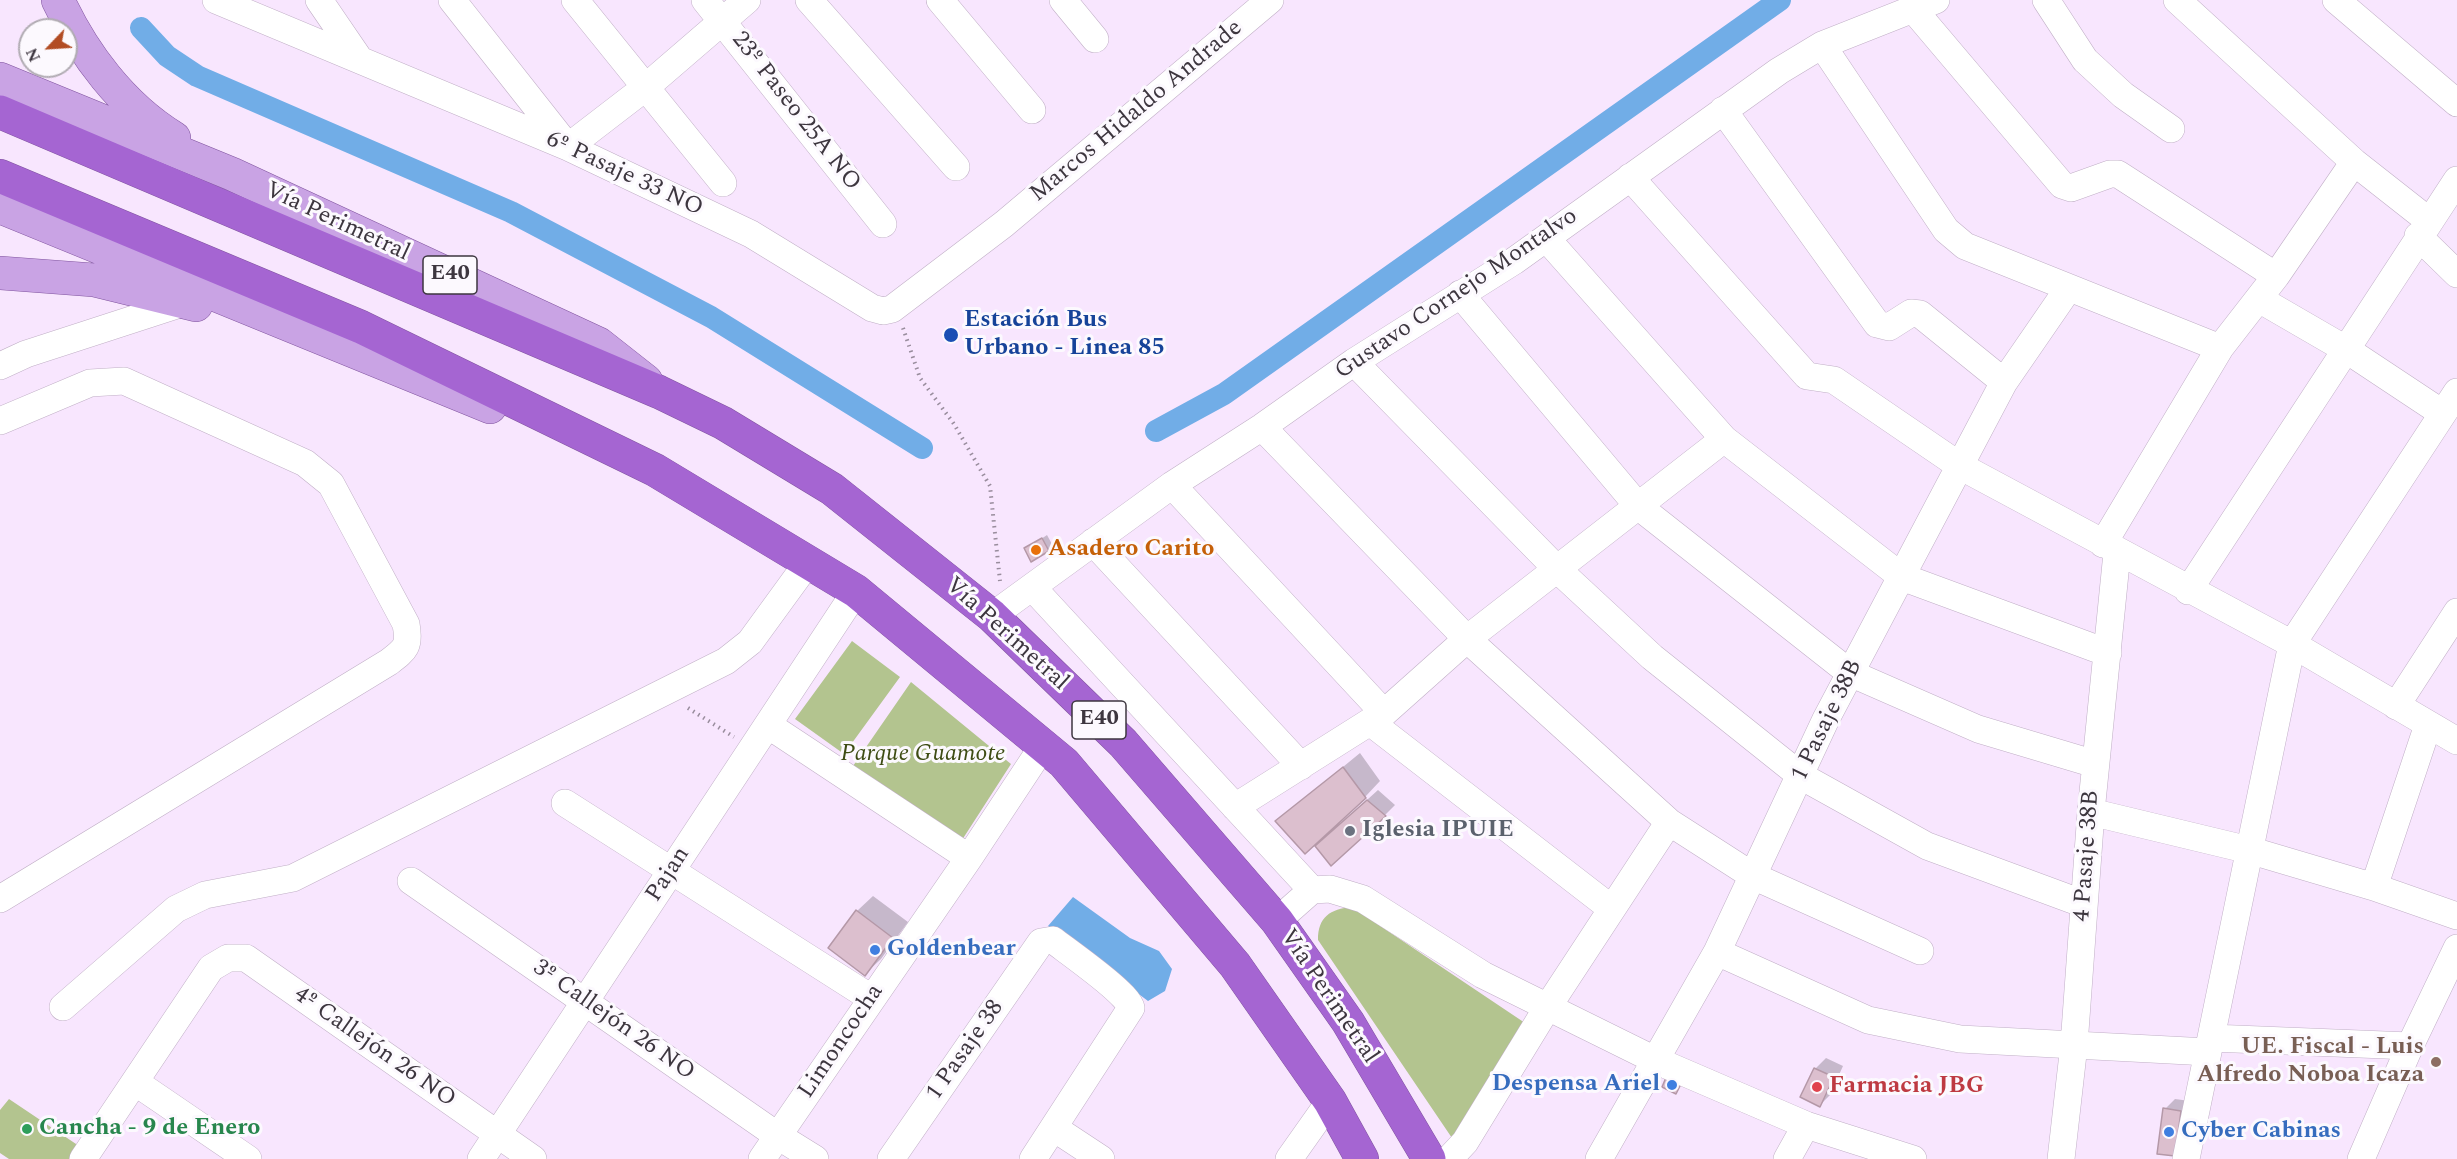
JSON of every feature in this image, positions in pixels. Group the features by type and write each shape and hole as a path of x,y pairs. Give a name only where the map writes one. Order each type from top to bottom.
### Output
{"highway":[{"name":"Vía Perimetral","path":"0,112 659,392 723,423 832,489 1001,610 1123,743 1277,921 1348,1022 1429,1159"},
{"path":"0,176 361,327 655,470"},
{"name":"E40","path":"655,470 856,591 1065,763 1235,965 1330,1101 1362,1159"}],"main road":[{"path":"58,0 70,26 93,61 132,105 162,131 232,174"},
{"name":"Vía Perimetral","path":"0,79 232,174 599,344 659,392"},
{"path":"0,207 283,324"},
{"path":"0,273 94,280 183,303 283,324"},
{"name":"E40","path":"283,324 457,392 606,461 655,470"}],"street":[{"name":"6º Pasaje 33 NO","path":"216,0 568,147 752,234 872,308 882,311 892,309"},
{"path":"319,0 360,60"},
{"path":"452,0 568,147 646,87 714,10 747,0"},
{"path":"575,0 723,183"},
{"path":"809,0 956,167"},
{"path":"940,0 1032,110"},
{"path":"1063,0 1095,39"},
{"name":"Marcos Hidaldo Andrade","path":"892,309 1004,224 1270,0"},
{"path":"2046,0 2085,60 2123,95 2171,129"},
{"path":"2177,0 2423,228 2457,274"},
{"path":"2336,0 2457,103"},
{"path":"1925,4 2062,185 2071,188 2110,174 2118,174 2276,276"},
{"name":"Gustavo Cornejo Montalvo","path":"1001,610 1172,485 1262,427 1354,362 1546,238 1723,110 1822,45 1925,4"},
{"name":"23º Paseo 25A NO","path":"714,10 883,224"},
{"path":"1822,45 1946,230 1965,246 1980,254 2220,348"},
{"path":"1723,110 1877,324 1889,327 1911,313 1920,314 2004,382"},
{"name":"4 Pasaje 38B","path":"2061,1159 2074,1045 2091,812 2108,653 2110,548 2220,348 2276,276 2354,162"},
{"path":"1630,177 1807,376 1834,380 1960,466 2188,591 2292,644 2457,741"},
{"path":"2188,591 2347,350 2423,228 2457,180"},
{"path":"1546,238 1724,439 1902,577 2108,653"},
{"name":"1 Pasaje 38B","path":"1599,1159 1717,952 1826,719 2004,382 2068,289"},
{"path":"1460,294 1638,507 1850,673 1978,729 2096,764"},
{"path":"2186,1159 2292,644 2449,403 2347,350 2259,298"},
{"path":"0,366 26,354 183,303"},
{"path":"1354,362 1557,569 1652,657 1801,776 1927,846 2084,904"},
{"path":"0,422 90,383 124,381 305,463 331,484 406,624 409,639 404,650 390,662 0,899"},
{"path":"1262,427 1467,639 1668,822 1753,876 1920,951"},
{"path":"1235,807 1377,718 1467,639 1724,439"},
{"path":"1172,485 1377,718 1612,909"},
{"path":"1093,542 1301,766"},
{"path":"63,1007 176,909 205,895 293,878 726,661 750,642 809,561"},
{"path":"1032,587 1312,890"},
{"name":"Pajan","path":"481,1159 856,591"},
{"path":"2396,706 2457,612"},
{"path":"768,725 969,858"},
{"path":"2374,887 2428,725"},
{"name":"Limoncocha","path":"762,1159 1044,746"},
{"path":"565,803 871,998"},
{"path":"2091,812 2249,850 2374,887 2457,916"},
{"path":"1463,1153 1547,1008 1668,822"},
{"name":"3º Callejón 26 NO","path":"411,881 778,1136 815,1159"},
{"path":"1277,921 1312,890 1330,890 1363,899 1483,975 1655,1060 1806,1125 1913,1159"},
{"name":"1 Pasaje 38","path":"891,1159 1041,942 1053,940 1128,999 1131,1008 1054,1128"},
{"path":"2361,1159 2410,1046 2457,948"},
{"path":"1717,952 1868,1020 1960,1039 2074,1045 2410,1046"},
{"name":"4º Callejón 26 NO","path":"135,1082 211,968 228,958 246,958 533,1159"},
{"path":"83,1159 135,1082 248,1159"},
{"path":"1289,1159 1330,1101"},
{"path":"1787,1159 1806,1125"},
{"path":"1033,1159 1054,1128 1101,1159"}],"path":[{"path":"892,309 902,325 920,378 954,424 990,486 1003,592 1001,610"},
{"path":"688,708 752,748"}],"green space":[{"path":"852,641 900,677 844,754 795,719"},
{"name":"Parque Guamote","path":"911,682 1011,764 962,840 853,766"},
{"path":"1352,907 1528,1025 1452,1138 1318,940 1320,925 1327,916 1337,910"},
{"name":"Cancha - 9 de Enero","path":"9,1099 82,1148 75,1159 9,1159 0,1153 0,1110"}],"water":[{"path":"1073,897 1130,938 1159,951 1172,969 1165,991 1148,1001 1048,926"}],"building":[{"name":"Asadero Carito","path":"1042,538 1049,551 1031,562 1024,548"},
{"path":"1343,767 1366,798 1305,854 1275,821"},
{"name":"Iglesia IPUIE","path":"1367,800 1386,816 1331,866 1315,846"},
{"path":"856,910 893,938 865,976 828,948"},
{"name":"Farmacia JBG","path":"1814,1068 1834,1077 1820,1107 1800,1097"},
{"name":"Despensa Ariel","path":"1667,1075 1682,1082 1676,1094 1662,1087"},
{"name":"Cyber Cabinas","path":"2163,1108 2181,1111 2175,1156 2157,1154"}],"waterway":[{"path":"1156,431 1224,394 1780,0"},
{"path":"141,28 167,56 197,76 511,212 711,317 922,448"}],"place":[{"name":"Estación Bus Urbano - Linea 85","path":"951,335"},
{"name":"Asadero Carito","path":"1036,550"},
{"name":"Iglesia IPUIE","path":"1350,831"},
{"name":"Goldenbear","path":"875,950"},
{"name":"UE. Fiscal - Luis Alfredo Noboa Icaza","path":"2436,1062"},
{"name":"Despensa Ariel","path":"1672,1085"},
{"name":"Farmacia JBG","path":"1817,1087"},
{"name":"Cancha - 9 de Enero","path":"27,1129"},
{"name":"Cyber Cabinas","path":"2169,1132"}]}
